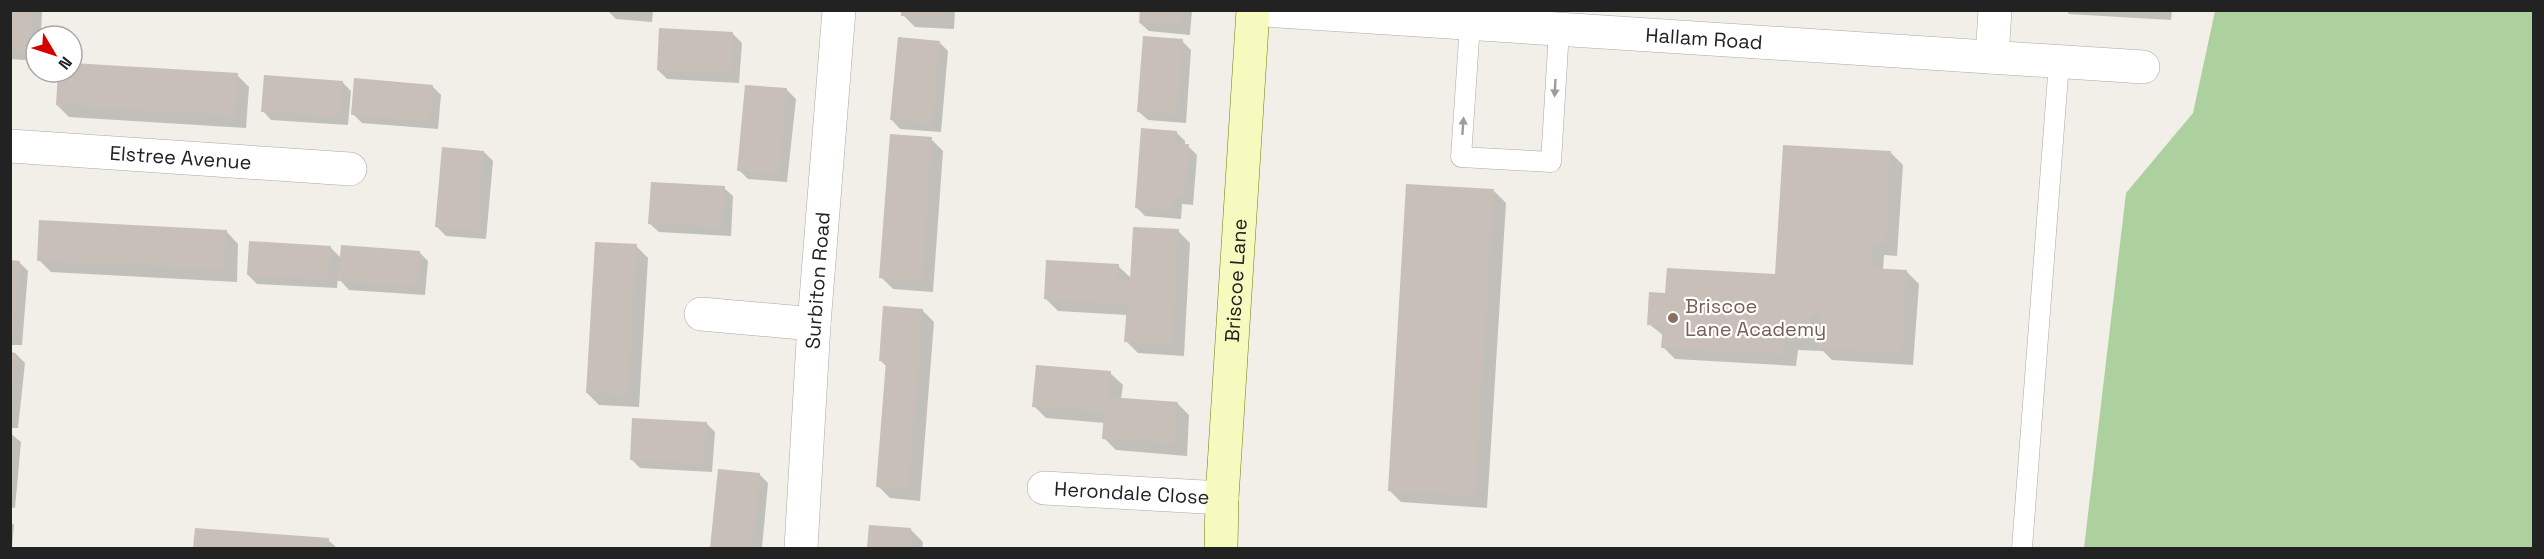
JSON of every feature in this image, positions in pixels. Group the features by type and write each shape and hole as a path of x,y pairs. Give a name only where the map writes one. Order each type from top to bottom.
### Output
{"street":[{"name":"Surbiton Road","path":"801,549 814,324 839,10"},
{"name":"Briscoe Lane","path":"1221,549 1222,498 1253,10"},
{"name":"Hallam Road","path":"1264,10 1470,24 1579,24 2143,67"},
{"path":"1992,57 1995,10"},
{"name":"Elstree Avenue","path":"10,146 350,169"},
{"path":"701,314 814,324"},
{"name":"Herondale Close","path":"1044,488 1222,498"}],"lane":[{"path":"1470,24 1461,157 1551,162 1579,24"},
{"path":"2022,549 2059,62"}],"green space":[{"path":"2215,11 2533,11 2533,548 2084,548 2126,193 2193,113"}],"building":[{"path":"10,10 34,10 33,24 24,24 24,52 10,51"},
{"path":"901,10 943,10 943,18 901,16"},
{"path":"1140,10 1183,10 1181,27 1139,23"},
{"path":"659,28 733,32 731,74 657,70"},
{"path":"1143,36 1183,39 1177,115 1137,112"},
{"path":"898,37 940,41 933,124 890,120"},
{"path":"84,64 238,73 235,116 56,105 57,84 84,84"},
{"path":"264,75 343,81 340,117 261,112"},
{"path":"354,78 433,85 430,121 351,115"},
{"path":"745,85 787,88 779,174 737,171"},
{"path":"1141,128 1177,131 1176,144 1189,144 1185,197 1174,196 1172,211 1135,208"},
{"path":"890,134 932,137 922,281 879,278"},
{"path":"1783,145 1891,151 1886,244 1872,244 1871,268 1907,270 1902,353 1818,348 1821,316 1811,315 1810,340 1786,339 1785,355 1661,348 1663,326 1647,325 1649,292 1665,293 1667,268 1775,274"},
{"path":"442,147 484,151 478,231 435,227"},
{"path":"651,182 725,186 722,228 648,224"},
{"path":"1406,184 1494,189 1475,496 1388,491"},
{"path":"39,220 227,230 225,270 37,261"},
{"path":"1133,227 1179,229 1172,345 1124,342 1127,305 1044,299 1046,260 1119,264 1118,280 1130,281"},
{"path":"249,241 331,246 329,280 247,275"},
{"path":"595,242 637,244 628,396 586,393"},
{"path":"341,245 420,251 417,287 338,281"},
{"path":"10,260 20,261 13,337 10,337"},
{"path":"883,306 923,309 909,490 876,487 886,361 879,361"},
{"path":"10,352 16,353 12,395 10,395"},
{"path":"1036,365 1111,371 1109,397 1178,402 1175,444 1102,439 1104,412 1032,407"},
{"path":"632,418 707,422 704,464 630,460"},
{"path":"718,469 760,473 753,548 710,548"},
{"path":"869,525 911,528 910,548 867,548"},
{"path":"195,528 329,538 328,548 193,548"}],"place":[{"name":"Briscoe Lane Academy","path":"1673,318"}]}
